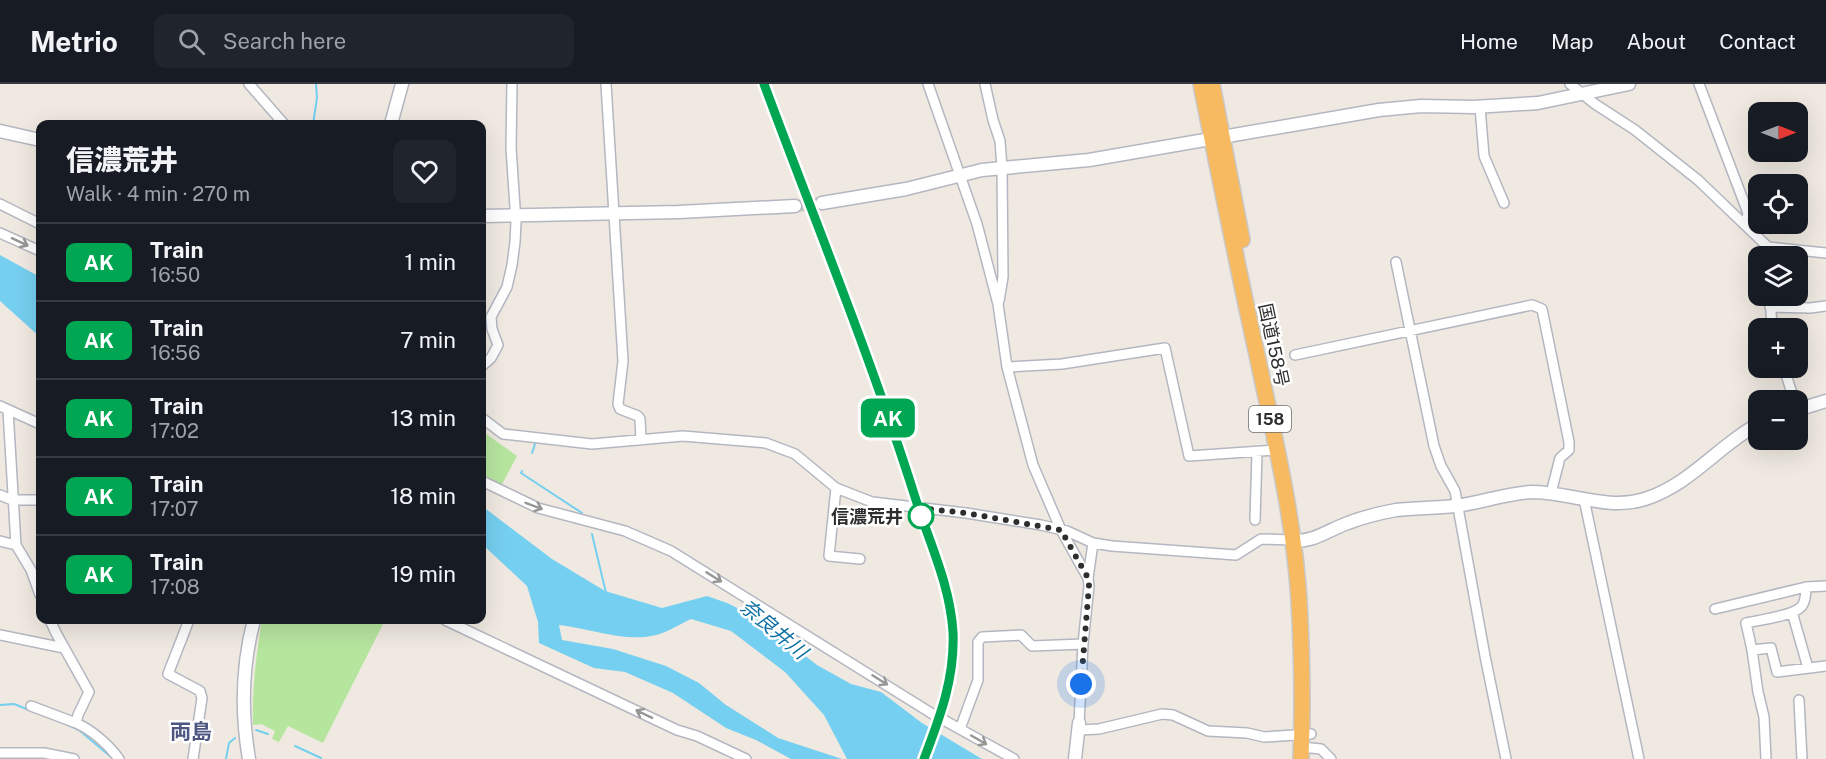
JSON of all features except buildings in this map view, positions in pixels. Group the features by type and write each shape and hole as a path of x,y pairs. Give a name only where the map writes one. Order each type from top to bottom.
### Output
{"highway":[{"name":"国道158号","path":"1201,84 1218,138 1240,228 1285,443 1310,641 1306,747"},
{"name":"国道158号","path":"1212,84 1218,138 1277,450 1297,541"}],"street":[{"path":"249,84 281,120"},
{"path":"392,120 402,84"},
{"path":"486,362 498,345 492,329 491,317 503,296 510,277 515,242 511,148 512,84"},
{"path":"606,84 623,361 618,404 620,409 638,416 641,440"},
{"path":"928,84 977,224 998,304 1007,367 1033,465 1061,530 1088,578"},
{"path":"985,84 1000,141 1002,167 1003,277 998,304"},
{"path":"1570,84 1682,166 1746,224 1765,246"},
{"path":"822,203 906,189 1002,167 1089,160 1380,110 1421,106 1538,104 1629,84"},
{"path":"1699,84 1748,213 1746,224"},
{"path":"1480,106 1484,156 1504,203"},
{"path":"0,131 36,139"},
{"path":"0,204 36,222"},
{"path":"486,216 614,214 795,206"},
{"path":"0,233 36,249"},
{"path":"1808,253 1826,253"},
{"path":"1396,262 1434,446 1441,466 1454,486 1506,759"},
{"path":"1295,355 1532,305 1542,309 1569,442 1569,450 1560,458 1551,493"},
{"path":"1771,318 1770,306 1810,308 1826,306"},
{"path":"1007,367 1062,364 1165,348 1189,456 1277,450"},
{"path":"1808,406 1826,401"},
{"path":"4,408 36,422"},
{"path":"4,408 10,453 16,545 31,570 36,584"},
{"path":"486,420 503,434 592,444 683,436 766,443 795,454 836,488 872,502 966,513 1061,530 1093,543 1236,555 1261,539 1297,541 1347,523 1396,510 1457,506 1514,494 1551,493 1628,503 1644,500 1661,493 1700,469 1748,432"},
{"path":"0,448 10,453"},
{"path":"1255,520 1257,452"},
{"path":"486,483 538,508 625,531 670,551 960,729 1014,759"},
{"path":"836,488 829,556 860,559"},
{"path":"0,495 12,500 36,500"},
{"path":"1584,499 1639,759"},
{"path":"0,541 16,545"},
{"path":"1075,759 1088,578 1093,543"},
{"path":"1715,609 1806,587 1826,586"},
{"path":"1766,759 1764,717 1746,623 1792,612 1801,607 1806,587"},
{"path":"1792,612 1808,668"},
{"path":"52,624 89,692 76,723"},
{"path":"187,624 168,674 200,691 202,698 193,759"},
{"path":"249,759 244,722 244,678 253,624"},
{"path":"452,624 677,730 698,736 746,759"},
{"path":"0,635 64,648"},
{"path":"960,729 978,680 978,642 982,637 1021,635 1032,646 1083,644"},
{"path":"1752,650 1772,648 1777,672 1826,666"},
{"path":"1799,700 1802,759"},
{"path":"31,706 85,727 109,747 119,759"},
{"path":"1079,727 1099,729 1162,714 1173,715 1208,731 1247,733 1324,750 1331,759"},
{"path":"0,753 44,753 74,759"}],"green space":[{"path":"486,434 517,456 500,488 486,480"},
{"path":"261,624 383,624 323,743 288,726 279,742 272,739 275,731 261,724 253,725"}],"water":[{"path":"0,255 36,275 36,333 0,301"},
{"path":"486,509 552,559 605,591 662,608 707,596 752,615 817,665 851,684 881,692 922,723 982,759 847,759 824,715 785,672 731,631 691,619 665,632 644,637 620,636 559,625 562,640 613,649 666,666 699,683 726,705 778,738 842,759 791,759 756,740 726,728 673,693 625,672 594,668 539,643 538,622 527,586 486,548"}],"waterway":[{"path":"314,120 317,98 316,84"},
{"path":"532,453 535,444"},
{"path":"522,471 521,473 582,513"},
{"path":"592,534 606,593"},
{"path":"0,705 14,704 29,710"},
{"path":"57,720 79,730 111,757"},
{"path":"256,730 268,734"},
{"path":"226,759 229,743 235,738"},
{"path":"295,746 321,758"}],"tunnel":[{"path":"795,206 822,203"}],"railway":[{"path":"764,84 854,324 927,529 940,569 952,631"},
{"path":"924,759 940,718 951,677 952,623"}],"train":[{"name":"AK","path":"764,84 893,429 948,597 953,642 951,677 945,701 924,759"}],"place":[{"name":"信濃荒井","path":"921,516"}],"district":[{"name":"両島","path":"191,731"}],"route":[{"path":"921,516 918,508 966,513 1061,530 1088,578 1081,684"}],"water label":[{"name":"奈良井川","path":"774,629"}]}
